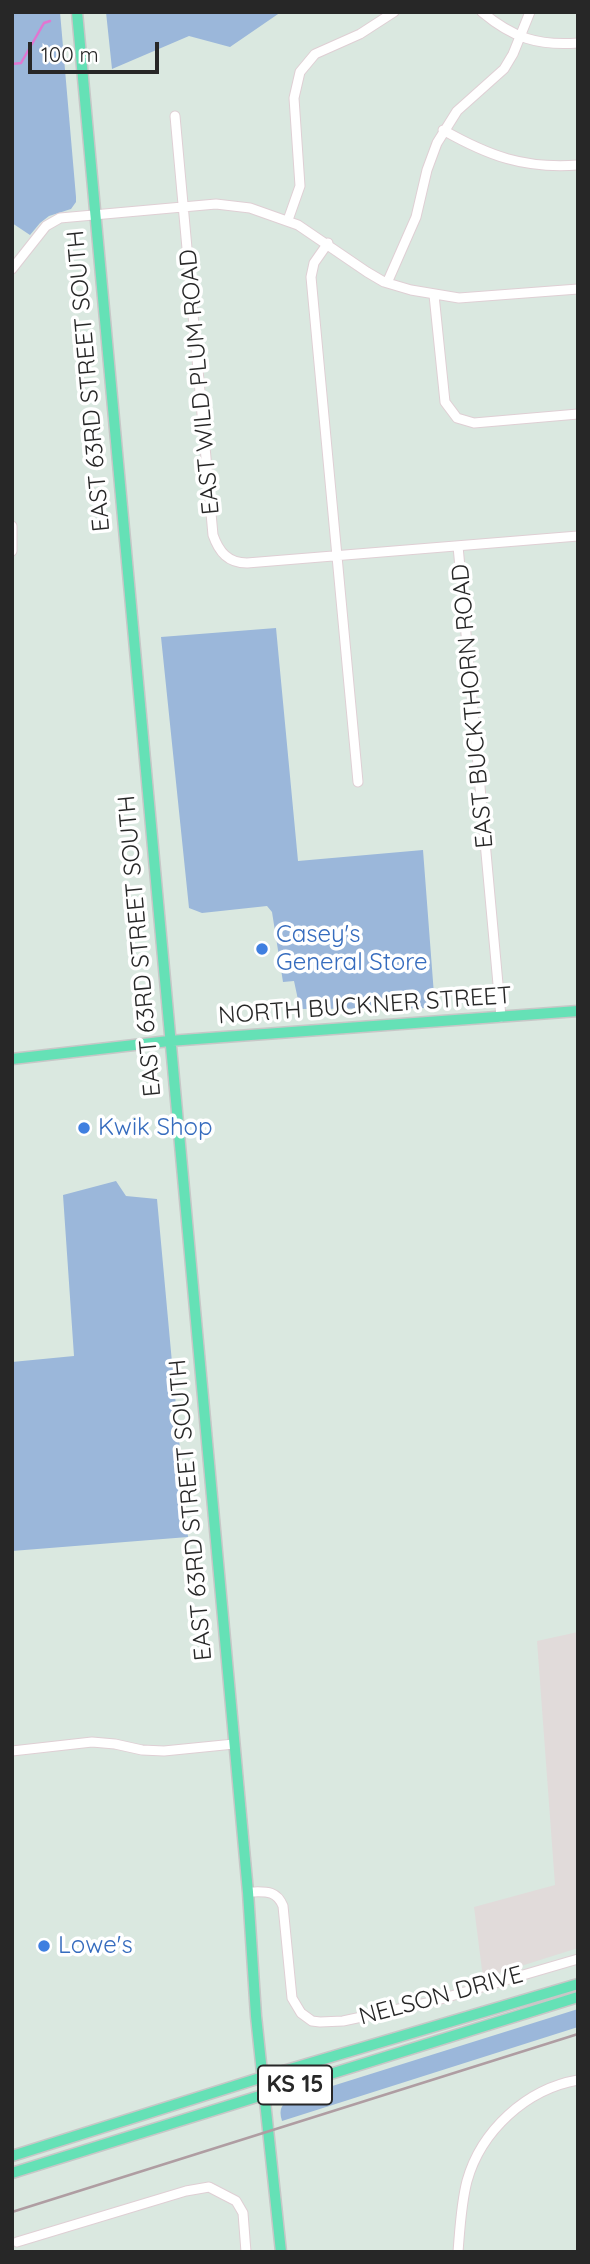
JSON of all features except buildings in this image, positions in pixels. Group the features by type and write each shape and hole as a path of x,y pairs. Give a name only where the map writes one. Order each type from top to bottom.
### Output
{"main road":[{"name":"EAST 63RD STREET SOUTH","path":"77,12 281,2252"},
{"name":"NORTH BUCKNER STREET","path":"12,1059 169,1041 578,1011"},
{"name":"KS 15","path":"12,2156 263,2077 578,1984"},
{"name":"KS 15","path":"12,2174 578,1997"}],"street":[{"path":"288,220 300,186 294,98 300,72 315,54 360,34 394,12"},
{"path":"482,12 520,37 540,43 578,43"},
{"path":"387,283 416,217 428,167 443,130 457,111 503,71 530,12"},
{"name":"EAST WILD PLUM ROAD","path":"175,116 214,535 223,554 242,563 337,556"},
{"path":"443,130 501,158 548,166 578,165"},
{"path":"12,269 46,226 60,218 226,205 250,208 288,220 387,283 434,295 471,298 578,289"},
{"path":"328,243 314,263 311,277 358,782"},
{"path":"434,295 444,398 449,411 457,418 474,423 578,414"},
{"path":"12,526 12,551"},
{"path":"337,556 577,536 578,543"},
{"name":"EAST BUCKTHORN ROAD","path":"458,546 501,1017"},
{"path":"12,1751 92,1742 164,1751 234,1744"},
{"name":"NELSON DRIVE","path":"248,1892 268,1891 281,1899 284,1906 292,1998 295,2006 312,2021 355,2019 449,1997 578,1959"},
{"path":"458,2252 467,2181 477,2154 487,2138 508,2114 526,2101 556,2086 578,2080"},
{"path":"17,2242 186,2191 209,2188 230,2197 240,2208 246,2252"}],"shaded area":[{"path":"12,12 60,12 76,197 71,209 49,216 30,235 12,223"},
{"path":"106,12 281,12 230,47 189,36 112,69"},
{"path":"276,628 298,861 423,850 435,1008 300,1009 294,981 283,982 272,912 267,906 202,913 189,908 161,637"},
{"path":"116,1181 126,1196 157,1199 188,1537 12,1551 12,1362 74,1356 63,1195"},
{"path":"578,1632 578,1948 483,1978 474,1907 555,1885 537,1641"},
{"path":"578,2009 578,2027 282,2121 282,2106 294,2098"}],"waterway":[{"path":"12,64 21,63 44,23 50,21"}],"railway":[{"path":"12,2212 578,2034"}],"place":[{"name":"Casey's General Store","path":"262,949"},
{"name":"Kwik Shop","path":"84,1128"},
{"name":"Lowe's","path":"44,1946"}]}
